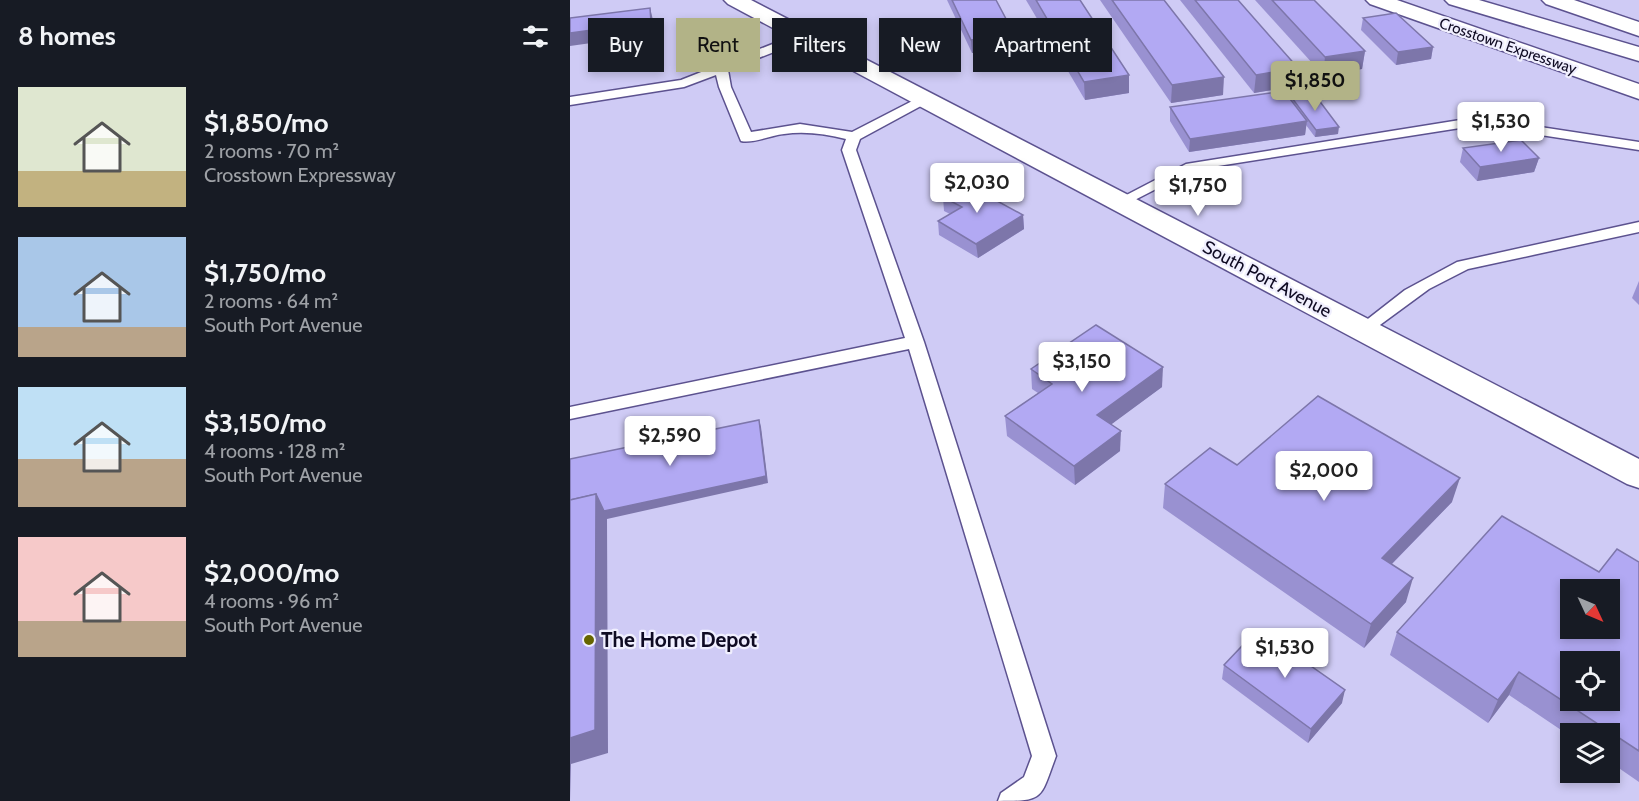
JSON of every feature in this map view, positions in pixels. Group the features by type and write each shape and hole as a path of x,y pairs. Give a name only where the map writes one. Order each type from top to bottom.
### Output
{"main road":[{"name":"South Port Avenue","path":"735,0 772,20"},
{"name":"Crosstown Expressway","path":"1377,0 1639,92"},
{"path":"1456,0 1639,54"},
{"path":"1552,0 1639,28"},
{"name":"South Port Avenue","path":"867,70 1639,475"}],"lane":[{"path":"570,101 684,83 713,72"},
{"path":"722,72 725,87 746,138 774,129 819,128 854,137"},
{"path":"925,100 854,137 849,150 915,342 1044,756 1034,785 1011,801"},
{"path":"1120,202 1186,168 1199,165 1460,124 1494,124 1639,146"},
{"path":"1363,329 1418,289 1446,272 1463,265 1639,226"},
{"path":"570,413 915,342"}],"building":[{"path":"952,0 996,0 1006,18 973,18 973,40 971,40"},
{"path":"1036,0 1080,0 1092,18 1047,18"},
{"path":"1112,0 1164,0 1224,77 1172,85"},
{"path":"1195,0 1238,0 1298,68 1256,75"},
{"path":"1272,0 1314,0 1365,51 1325,57"},
{"path":"650,8 651,18 588,18 588,31 570,33 570,18"},
{"path":"1396,13 1433,47 1398,52 1363,18"},
{"path":"1112,49 1129,75 1084,82 1078,72 1112,72"},
{"path":"1284,91 1307,121 1190,139 1170,107"},
{"path":"1315,95 1339,127 1316,130 1292,98"},
{"path":"1521,140 1539,158 1480,167 1463,148"},
{"path":"966,184 1023,215 976,244 938,221 962,207 943,197"},
{"path":"1096,325 1163,367 1097,415 1121,431 1074,466 1005,416 1052,384 1031,369"},
{"path":"1318,396 1460,478 1382,558 1413,578 1371,624 1165,484 1210,448 1237,465"},
{"path":"759,420 766,476 604,511 596,494 570,500 570,459"},
{"name":"The Home Depot","path":"596,494 595,730 570,738 570,500"},
{"path":"1502,516 1599,572 1617,549 1639,562 1639,751 1620,738 1620,723 1596,723 1578,711 1620,711 1620,651 1560,651 1560,699 1519,672 1498,700 1397,632"},
{"path":"1258,629 1345,690 1311,729 1224,665"}],"place":[{"name":"The Home Depot","path":"589,640"}]}
